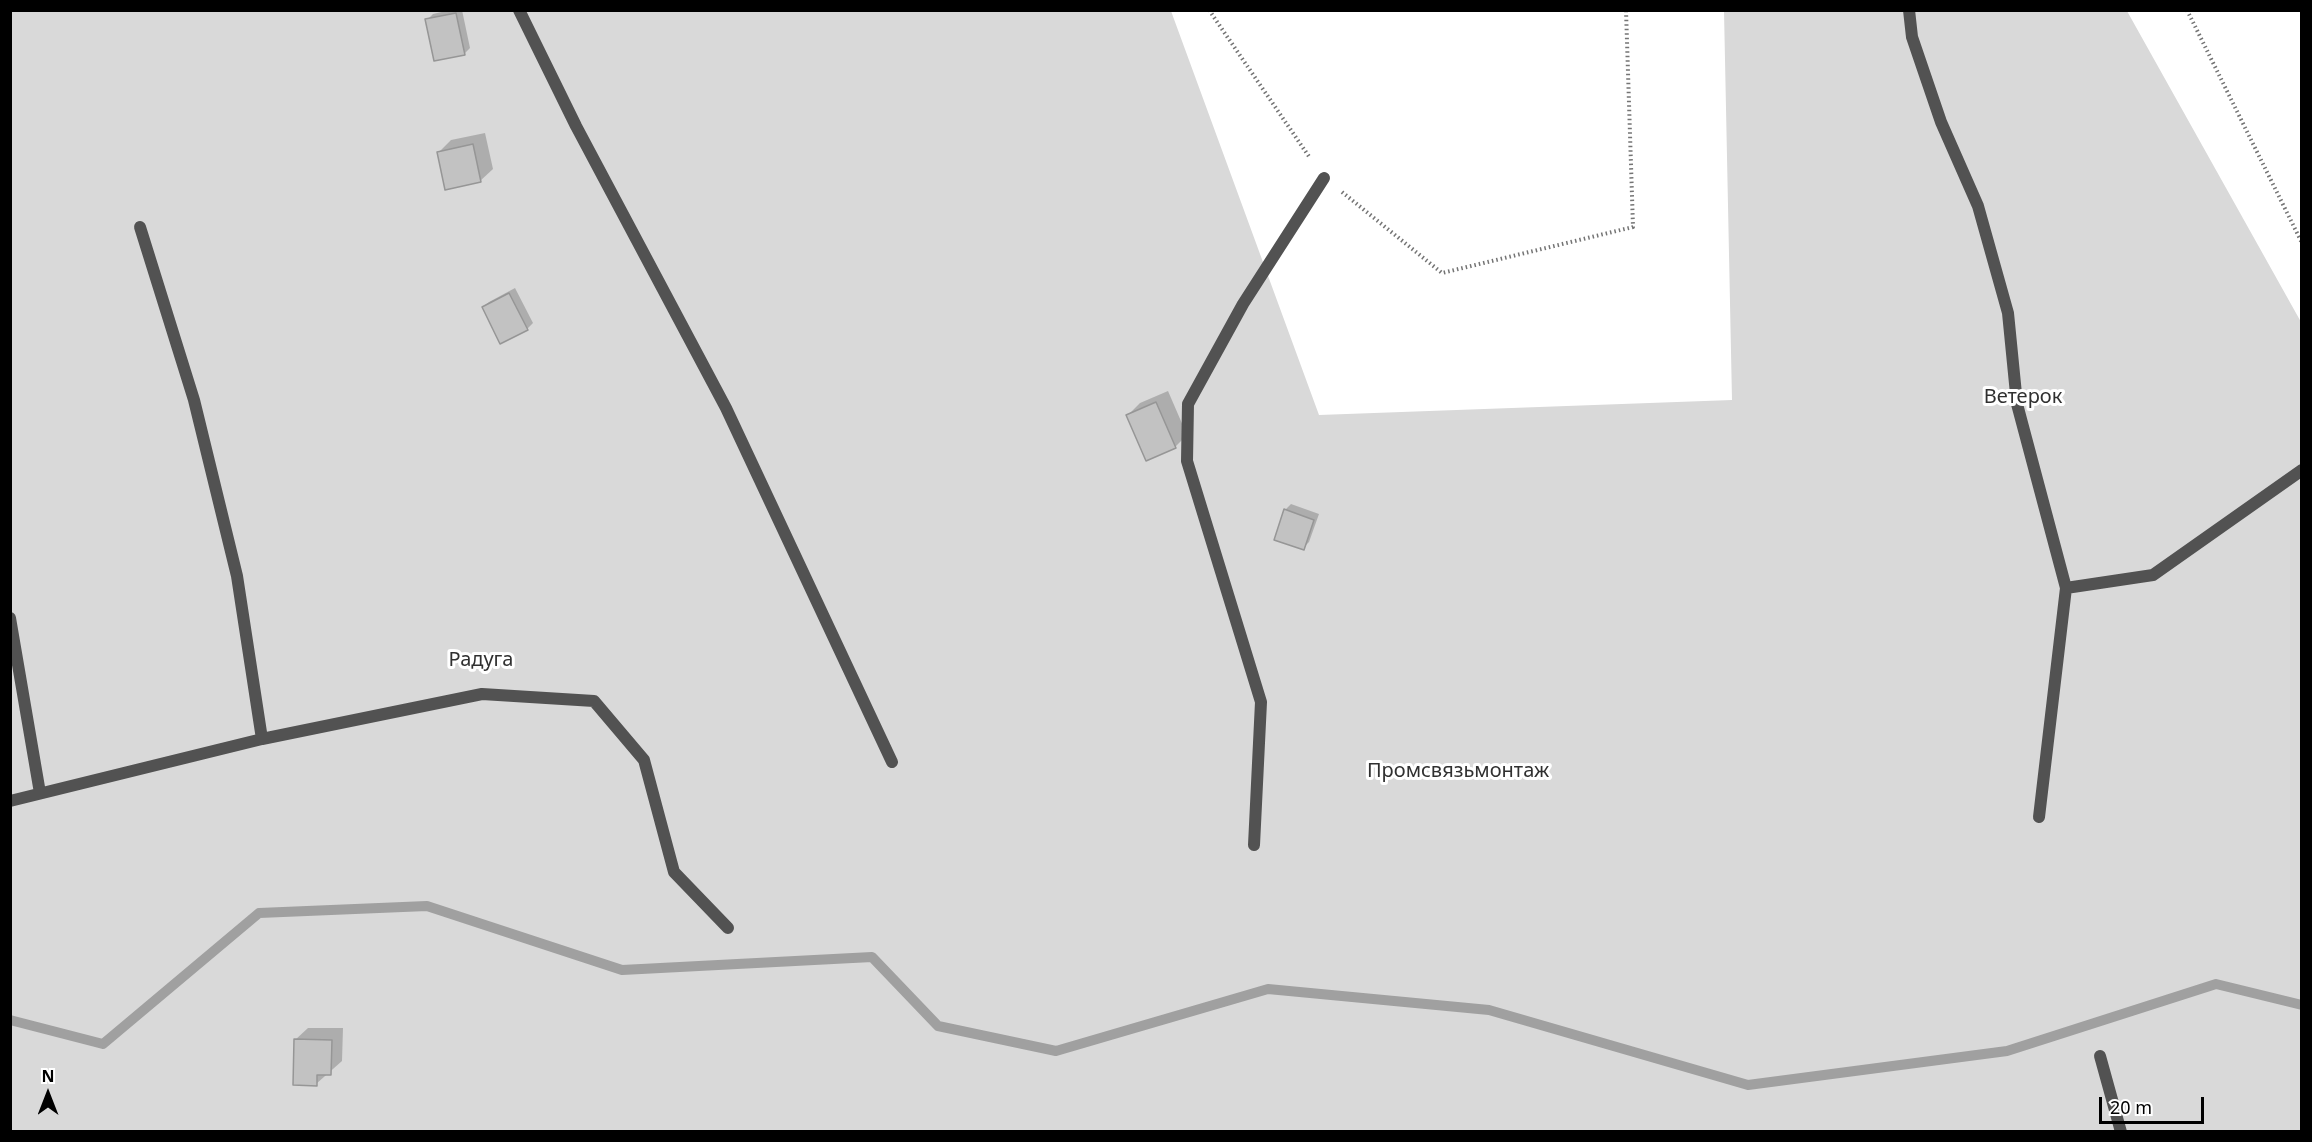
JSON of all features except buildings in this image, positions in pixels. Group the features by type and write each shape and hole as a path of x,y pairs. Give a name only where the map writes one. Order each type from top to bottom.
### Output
{"lane":[{"path":"519,10 576,126 726,408 892,762"},
{"path":"1910,10 1912,38 1941,122 1978,206 2008,314 2017,404 2066,588 2039,817"},
{"path":"1254,845 1261,702 1187,460 1188,404 1243,304 1324,177"},
{"path":"140,227 194,400 234,565 261,739"},
{"path":"2066,588 2153,575 2301,470"},
{"path":"10,618 40,793"},
{"path":"10,801 261,739 482,694 594,701 644,760 674,872 728,928"},
{"path":"2100,1056 2121,1131"}],"path":[{"path":"1209,10 1324,177 1442,273 1633,227 1626,10"},
{"path":"2187,10 2301,243"}],"green space":[{"path":"10,11 1171,11 1319,415 1732,400 1724,11 2127,11 2301,322 2301,1131 11,1131"}],"waterway":[{"path":"10,1020 103,1044 259,913 427,906 622,970 872,957 938,1026 1056,1051 1268,989 1489,1010 1748,1085 2007,1051 2216,984 2302,1005"}],"park label":[{"name":"Ветерок","path":"2023,397"},
{"name":"Радуга","path":"481,660"},
{"name":"Промсвязьмонтаж","path":"1458,771"}]}
